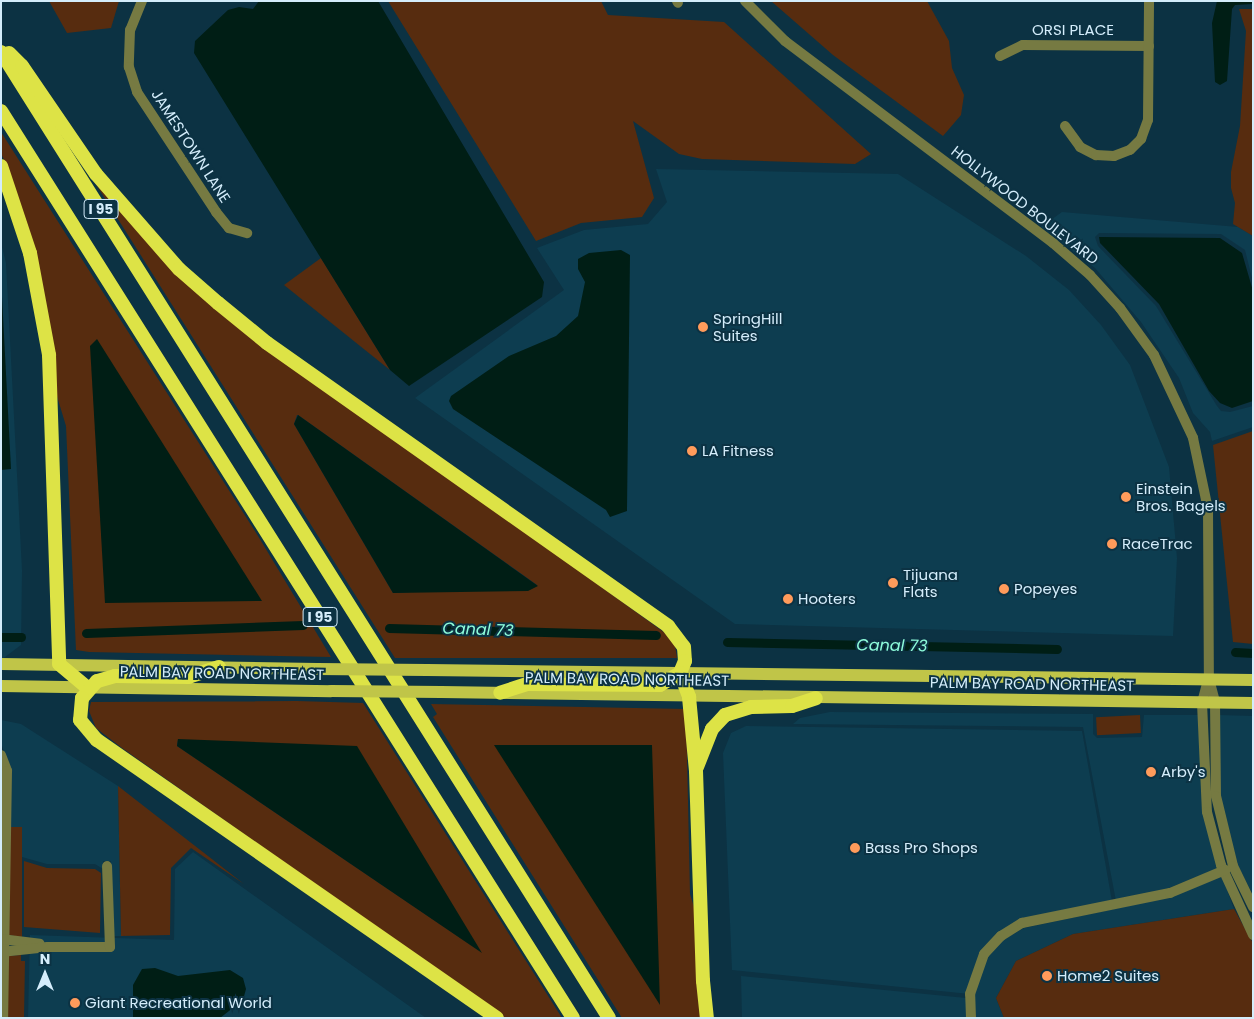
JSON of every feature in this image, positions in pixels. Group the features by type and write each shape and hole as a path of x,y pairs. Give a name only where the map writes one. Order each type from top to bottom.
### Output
{"highway":[{"path":"1,46 22,66 96,174 179,268 267,343 668,626 684,647 685,661 680,673 660,685 527,684 500,693"},
{"name":"I 95","path":"1,52 609,1018"},
{"name":"I 95","path":"1,111 573,1018"},
{"path":"1,166 30,252 49,355 59,664 88,688"},
{"path":"219,667 189,677 115,676 97,681 88,688 82,698 80,720 97,740 498,1018"},
{"path":"680,673 689,697 696,771 702,982 707,1018"},
{"path":"696,771 712,729 725,715 751,707 792,706 816,698"}],"main road":[{"name":"PALM BAY ROAD NORTHEAST","path":"1,664 1253,680"},
{"name":"PALM BAY ROAD NORTHEAST","path":"1,686 689,697 1253,703"}],"street":[{"name":"JAMESTOWN LANE","path":"142,1 130,30 130,66 137,92 220,217 229,228 247,234"},
{"name":"HOLLYWOOD BOULEVARD","path":"746,1 785,41 1053,243 1102,289 1154,355 1193,438 1208,509 1208,702"},
{"path":"1065,126 1080,147 1096,155 1114,156 1137,143 1148,120 1150,1"},
{"name":"ORSI PLACE","path":"1000,56 1023,45 1149,46"},
{"path":"1208,702 1207,812 1214,845 1234,898 1253,934"},
{"path":"1208,702 1216,796 1221,827 1233,866 1253,907"},
{"path":"1,755 7,771 2,952 3,1018"},
{"path":"2,952 48,947 110,947 107,866"},
{"path":"971,1018 970,994 984,954 1001,936 1022,923 1170,893 1225,870"},
{"path":"3,940 48,947"}],"shaded area":[{"path":"49,1 119,1 111,28 67,33"},
{"path":"259,1 378,1 544,282 542,297 409,386 390,370 194,53 195,41 228,10 239,7 253,9"},
{"path":"388,1 601,1 608,15 724,22 871,154 855,164 702,159 679,154 633,121 654,198 642,217 581,223 536,241"},
{"path":"771,1 927,1 949,41 952,68 964,95 961,115 943,136 833,55"},
{"path":"1217,1 1253,1 1253,4 1235,5 1232,9 1227,81 1220,85 1215,82 1212,23"},
{"path":"1239,9 1253,9 1253,236 1233,224 1235,203 1231,188 1231,172 1240,126 1246,31"},
{"path":"1,132 258,536 331,657 89,652 76,650 66,426 56,393 9,172 1,153"},
{"path":"656,169 898,174 1026,256 1069,290 1101,325 1130,365 1169,467 1177,558 1173,636 735,624 415,398 564,290 537,248 584,230 648,224 667,202"},
{"path":"92,178 163,256 571,565 665,633 675,645 677,658 395,658","holes":["298,415 537,585 393,593 294,424"]},
{"path":"1062,212 1238,227 1253,236 1253,282 1245,250 1221,234 1099,233 1095,237 1098,246 1156,306 1221,411 1230,412 1253,406 1253,427 1212,441 1210,432 1193,413 1179,378 1141,322 1095,268 1041,227"},
{"path":"1099,237 1220,238 1242,253 1253,291 1253,401 1232,408 1220,403 1209,391 1159,304 1100,243"},
{"path":"1,243 6,263 22,570 21,645 1,660"},
{"path":"621,250 630,255 627,511 610,517 606,510 453,409 449,401 451,396 509,356 556,336 578,316 585,282 578,269 578,259 589,253"},
{"path":"321,258 390,370 284,285"},
{"path":"1,278 11,469 1,470"},
{"path":"97,339 262,601 105,603 90,346"},
{"path":"298,415 538,586 528,591 393,593 294,424"},
{"path":"1253,431 1253,644 1233,642 1213,445"},
{"path":"297,701 363,703 562,1018 505,1018 122,748 96,728 89,711 91,702","holes":["178,739 481,952 177,746"]},
{"path":"431,704 686,709 690,894 697,917 703,1018 622,1018 433,717 437,714"},
{"path":"830,712 1093,714 1093,734 1097,738 1142,737 1144,715 1198,715 1203,812 1218,868 1169,888 1116,901 1083,727 793,724 800,718"},
{"path":"1140,715 1141,733 1097,735 1096,717"},
{"path":"1219,715 1253,716 1253,895 1237,864 1220,795"},
{"path":"1,720 21,724 118,786 121,936 114,936 111,861 103,861 103,869 95,864 47,864 22,857 22,828 10,827 11,771 1,743"},
{"path":"746,726 1082,731 1113,907 1022,923 984,954 970,994 732,970 723,753 731,733"},
{"path":"178,739 357,746 482,953 177,746"},
{"path":"494,745 652,745 660,1005"},
{"path":"118,786 244,884 191,848 171,868 170,935 121,936"},
{"path":"10,827 22,827 22,937 8,935"},
{"path":"193,852 426,1018 28,1018 30,935 174,940 175,869"},
{"path":"24,861 47,868 95,869 101,873 100,933 24,927"},
{"path":"1222,876 1234,909 1073,934 1016,961 996,998 1004,1018 976,1018 974,995 987,957 1003,940 1024,928 1171,897"},
{"path":"1234,909 1253,943 1253,1018 1004,1018 996,998 1016,961 1073,934"},
{"path":"21,955 21,961 25,961 24,1018 8,1018 8,956"},
{"path":"155,968 178,976 230,970 243,978 246,989 243,1000 220,1018 133,1018 133,985 142,969"},
{"path":"741,976 966,998 966,1018 742,1018"}],"waterway":[{"name":"Canal 73","path":"86,633 303,625"},
{"name":"Canal 73","path":"389,628 656,635"},
{"name":"Canal 73","path":"1,637 21,637"},
{"name":"Canal 73","path":"727,642 1057,649"},
{"name":"Canal 73","path":"1235,652 1253,653"}],"place":[{"name":"SpringHill Suites","path":"703,327"},
{"name":"LA Fitness","path":"692,451"},
{"name":"Einstein Bros. Bagels","path":"1126,497"},
{"name":"RaceTrac","path":"1112,544"},
{"name":"Tijuana Flats","path":"893,583"},
{"name":"Popeyes","path":"1004,589"},
{"name":"Hooters","path":"788,599"},
{"name":"Arby's","path":"1151,772"},
{"name":"Bass Pro Shops","path":"855,848"},
{"name":"Home2 Suites","path":"1047,976"},
{"name":"Giant Recreational World","path":"75,1003"}]}
